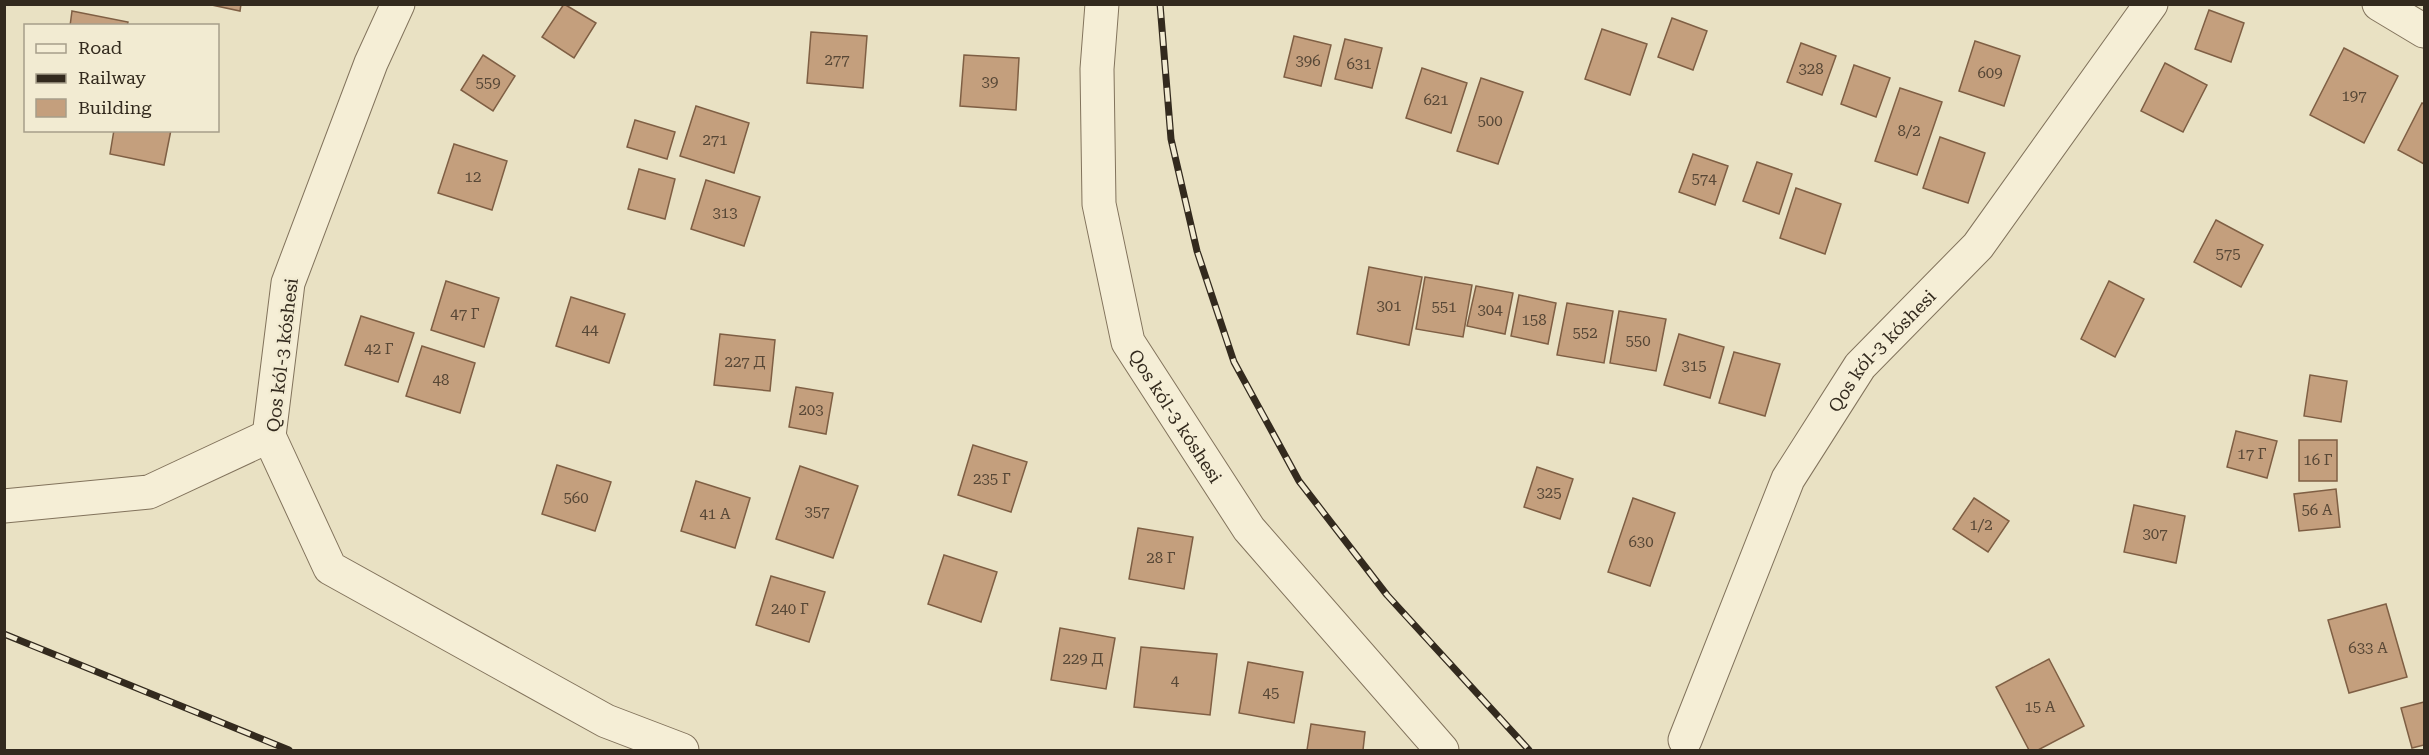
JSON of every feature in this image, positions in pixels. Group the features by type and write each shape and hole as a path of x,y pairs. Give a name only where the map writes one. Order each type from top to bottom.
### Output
{"street":[{"name":"Qos kól-3 kóshesi","path":"398,4 371,63 288,283 269,436 330,568 606,721 682,750"},
{"name":"Qos kól-3 kóshesi","path":"1102,4 1097,69 1099,204 1128,342 1249,529 1442,750"},
{"name":"Qos kól-3 kóshesi","path":"1680,747 1788,479 1848,384 1860,366 1978,246 2151,4"},
{"path":"2379,4 2424,31"},
{"path":"4,506 149,492 269,436"}],"building":[{"path":"207,4 241,4 240,11"},
{"path":"564,4 596,23 574,58 542,37"},
{"path":"2209,10 2244,23 2231,62 2195,49"},
{"path":"72,11 128,22 128,24 70,24"},
{"path":"1672,18 1707,31 1693,70 1658,57"},
{"path":"1602,29 1647,44 1630,95 1585,79"},
{"path":"811,32 867,36 863,88 807,83"},
{"path":"1294,36 1331,45 1321,86 1284,77"},
{"path":"1345,39 1382,48 1372,88 1335,79"},
{"path":"1975,41 2020,56 2004,106 1959,91"},
{"path":"1801,43 1836,56 1822,95 1787,82"},
{"path":"2344,48 2398,76 2364,143 2310,115"},
{"path":"483,55 515,76 493,111 461,90"},
{"path":"964,55 1019,58 1016,110 960,106"},
{"path":"2165,63 2207,85 2183,132 2141,111"},
{"path":"1854,65 1890,78 1876,117 1841,104"},
{"path":"1422,68 1467,83 1451,133 1406,118"},
{"path":"1481,78 1523,92 1498,164 1457,151"},
{"path":"1900,88 1942,102 1917,175 1875,161"},
{"path":"2422,103 2424,104 2424,164 2398,150"},
{"path":"696,106 749,123 734,173 680,156"},
{"path":"635,120 675,132 667,159 627,147"},
{"path":"114,132 171,132 164,165 110,154"},
{"path":"1940,137 1985,153 1968,203 1923,188"},
{"path":"454,144 507,161 492,210 438,193"},
{"path":"1693,154 1728,166 1715,205 1679,192"},
{"path":"1757,162 1792,174 1779,214 1743,201"},
{"path":"639,169 675,179 665,219 628,209"},
{"path":"706,180 760,197 744,246 691,229"},
{"path":"1796,188 1841,204 1825,254 1780,238"},
{"path":"2216,220 2263,245 2241,287 2194,262"},
{"path":"1369,267 1422,277 1409,345 1357,334"},
{"path":"1425,277 1472,285 1463,337 1416,329"},
{"path":"446,281 499,298 484,347 431,330"},
{"path":"2109,281 2144,299 2115,357 2081,339"},
{"path":"1476,286 1513,293 1505,334 1467,326"},
{"path":"1519,295 1556,303 1548,344 1511,336"},
{"path":"571,297 625,314 609,363 556,346"},
{"path":"1567,303 1613,311 1604,363 1557,355"},
{"path":"1619,311 1666,319 1656,371 1610,363"},
{"path":"361,316 414,333 398,382 345,365"},
{"path":"720,334 775,340 770,391 714,385"},
{"path":"1679,334 1724,347 1710,398 1664,385"},
{"path":"422,346 475,363 460,413 406,396"},
{"path":"1734,352 1780,364 1765,416 1719,403"},
{"path":"2310,375 2347,381 2341,422 2304,416"},
{"path":"796,387 833,393 826,434 789,427"},
{"path":"2236,431 2277,441 2267,478 2227,467"},
{"path":"2299,440 2337,440 2337,481 2299,481"},
{"path":"973,445 1027,462 1011,512 958,495"},
{"path":"557,465 611,482 595,531 542,514"},
{"path":"800,466 858,486 833,558 776,539"},
{"path":"1537,467 1573,479 1560,519 1524,507"},
{"path":"696,481 750,498 735,548 681,531"},
{"path":"2336,489 2340,527 2299,531 2294,494"},
{"path":"1633,498 1675,513 1650,586 1608,572"},
{"path":"1974,498 2009,521 1988,552 1953,529"},
{"path":"2134,505 2185,516 2176,563 2124,552"},
{"path":"1138,528 1193,537 1184,589 1129,579"},
{"path":"944,555 997,572 981,622 928,604"},
{"path":"771,576 825,592 809,642 756,625"},
{"path":"2386,604 2407,677 2349,693 2328,620"},
{"path":"1060,628 1115,638 1106,689 1051,680"},
{"path":"1141,647 1217,654 1210,715 1134,707"},
{"path":"2049,659 2084,726 2038,750 2029,750 1996,687"},
{"path":"1248,662 1303,672 1294,723 1239,713"},
{"path":"2424,702 2424,745 2412,748 2401,708"},
{"path":"1311,724 1365,732 1363,750 1307,750"}],"railway":[{"path":"1160,4 1171,139 1197,251 1234,362 1299,481 1387,595 1529,750"},
{"path":"4,634 289,750"}]}
